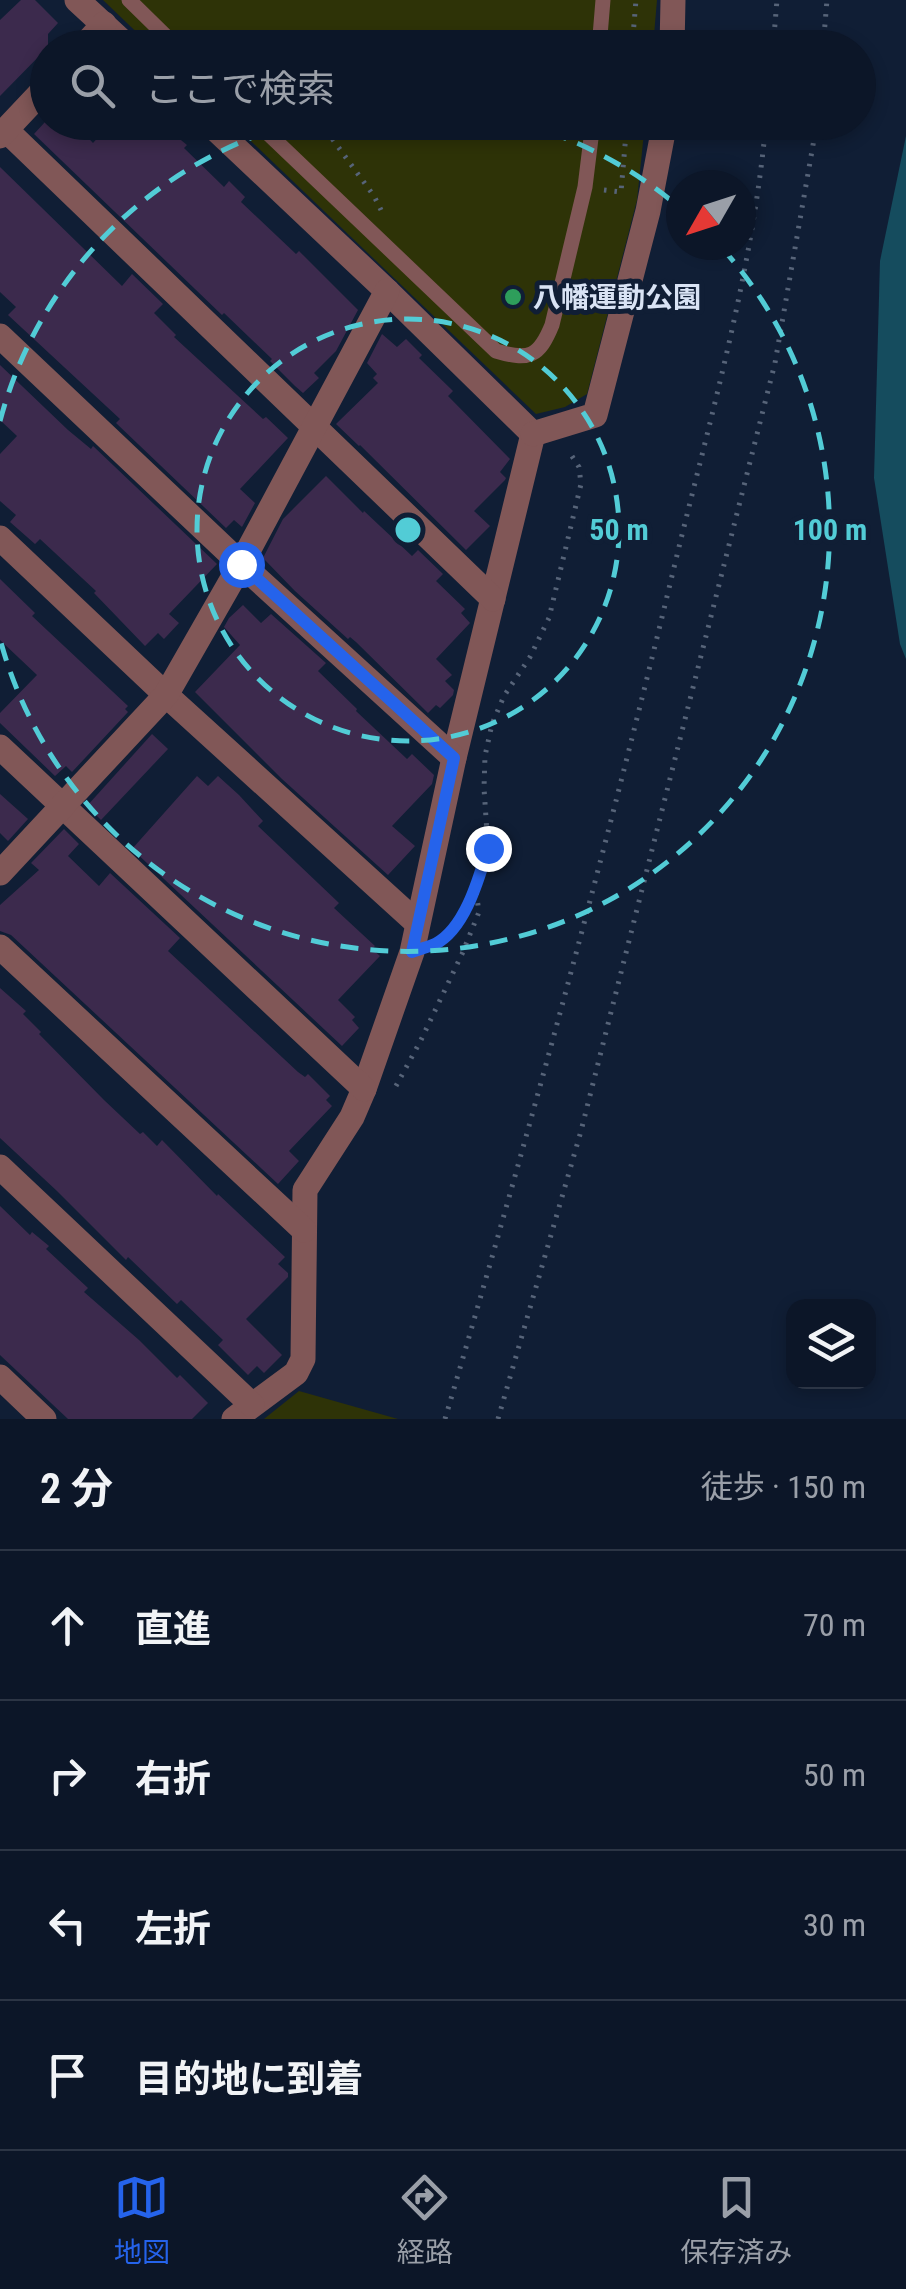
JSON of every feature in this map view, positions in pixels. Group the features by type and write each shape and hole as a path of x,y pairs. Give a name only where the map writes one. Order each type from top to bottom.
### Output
{"street":[{"path":"77,0 110,30"},
{"path":"672,30 673,0"},
{"path":"98,30 104,24"},
{"path":"30,104 3,133 493,598"},
{"path":"227,140 540,432"},
{"path":"540,432 595,415 648,211 662,140"},
{"path":"0,872 166,695 241,564 386,290"},
{"path":"0,336 454,758"},
{"path":"0,1167 243,1412 296,1373 303,1359 305,1190 352,1117 412,952 493,598 540,432"},
{"path":"0,538 417,923"},
{"path":"0,747 364,1090"},
{"path":"0,947 304,1230"},
{"path":"0,1377 44,1419"}],"lane":[{"path":"129,0 160,30"},
{"path":"600,30 602,0"},
{"path":"275,140 496,351 517,357 532,355 544,345 552,325 585,187 592,140"},
{"path":"440,342 463,318"}],"path":[{"path":"634,30 636,0"},
{"path":"774,30 777,0"},
{"path":"824,30 827,0"},
{"path":"585,187 621,192 625,140"},
{"path":"445,1419 617,801 728,345 751,234 764,140"},
{"path":"498,1419 581,1132 775,363 815,140"},
{"path":"412,952 437,943 454,927 476,888 488,848 485,756 492,724 549,618 580,484 579,467 570,452 540,432"},
{"path":"396,1086 462,954 478,912 476,888"}],"green space":[{"path":"103,0 657,0 654,30 134,30"},
{"name":"八幡運動公園","path":"250,140 643,140 637,200 587,394 565,407 536,414"},
{"path":"299,1391 398,1419 264,1419"}],"water":[{"path":"906,136 906,659 900,644 874,478 880,261"}],"building":[{"path":"21,0 35,0 58,23 52,30 30,30 30,65 0,96 0,20"},
{"path":"40,140 181,140 187,145 184,148 224,187 229,181 245,197 241,202 296,254 299,251 358,310 336,351 314,373 319,378 303,393"},
{"path":"0,167 122,286 132,274 163,304 154,313 174,337 288,438 240,489 255,503 242,527 234,520 226,528 116,423 120,419 8,315 16,307 0,292"},
{"path":"382,334 397,347 406,339 422,355 419,358 453,391 448,396 510,459 500,472 505,480 474,511 490,526 466,550 336,424 378,383 373,378 377,374 367,363"},
{"path":"0,365 68,430 91,449 93,446 217,564 169,614 179,623 164,639 158,633 145,646 96,591 40,539 35,544 10,522 16,515 0,501 0,454 17,436 0,420"},
{"path":"326,476 412,556 418,550 443,574 436,581 465,609 461,613 470,623 436,659 452,675 445,681 454,690 440,708 436,705 428,713 263,558 283,519"},
{"path":"0,579 35,613 32,616 128,706 128,712 72,772 66,766 55,776 0,723 0,713 37,675 0,640"},
{"path":"243,605 261,623 271,614 326,663 318,671 356,711 407,759 412,754 434,775 432,784 392,826 415,846 388,875 282,779 195,692 240,645 224,627"},
{"path":"152,734 168,749 101,820 87,806"},
{"path":"197,776 208,786 218,776 239,795 263,821 258,826 339,903 334,908 375,946 372,949 380,956 338,1000 355,1017 352,1020 359,1028 342,1046 132,849"},
{"path":"0,794 28,819 8,841 0,833"},
{"path":"64,829 79,844 68,856 99,886 110,873 180,938 168,951 298,1072 305,1077 308,1074 330,1096 326,1100 332,1106 289,1151 299,1161 278,1184 11,935 0,931 0,905 39,870 31,863"},
{"path":"0,988 26,1011 23,1014 39,1034 140,1134 143,1132 157,1146 162,1140 285,1257 278,1264 288,1277 246,1319 282,1355 264,1373 257,1366 248,1375 218,1345 223,1340 181,1300 177,1304 128,1257 126,1260 0,1138"},
{"path":"0,1206 30,1235 32,1232 49,1246 46,1249 88,1288 84,1292 208,1403 192,1419 68,1419 0,1355"}],"place":[{"name":"八幡運動公園","path":"513,297"}],"route":[{"path":"241,564 454,758 412,952 437,943 454,927 476,888 488,848"}]}
